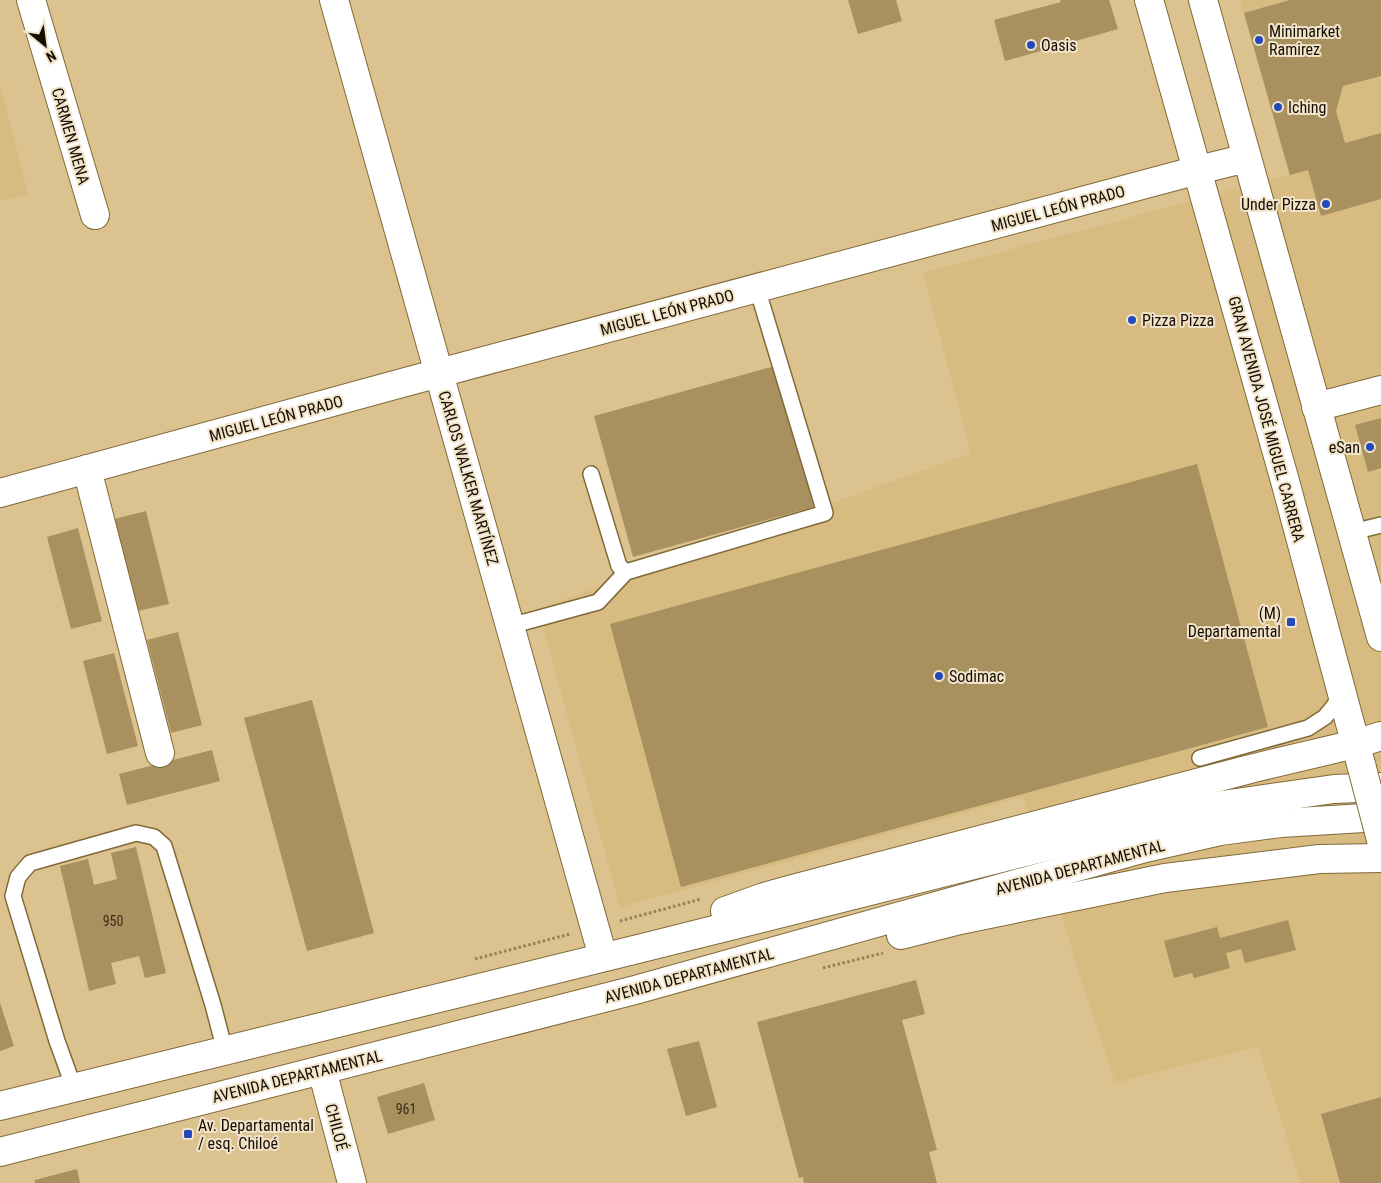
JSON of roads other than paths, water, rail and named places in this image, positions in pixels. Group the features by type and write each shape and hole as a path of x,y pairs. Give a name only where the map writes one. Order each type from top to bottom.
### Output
{"main road":[{"name":"CARMEN MENA","path":"31,0 95,215"},
{"name":"CARLOS WALKER MARTÍNEZ","path":"334,0 603,956"},
{"name":"GRAN AVENIDA JOSÉ MIGUEL CARRERA","path":"1149,0 1285,480 1381,840"},
{"path":"1203,0 1381,637"},
{"name":"MIGUEL LEÓN PRADO","path":"0,493 757,288 1247,158"},
{"path":"1316,407 1381,390"},
{"path":"87,469 160,753"},
{"path":"646,947 711,917 764,897 1254,768 1358,756 1381,736"},
{"name":"AVENIDA DEPARTAMENTAL","path":"0,1106 1201,808 1334,789 1381,787"},
{"name":"AVENIDA DEPARTAMENTAL","path":"0,1152 635,990 1164,844 1220,831 1280,823 1381,817"},
{"path":"635,990 706,980 777,966 960,920 1165,878 1319,859 1381,858"},
{"name":"CHILOÉ","path":"322,1070 352,1183"}],"lane":[{"path":"510,626 598,602 626,572 825,513 757,288"},
{"path":"591,474 619,566 626,572"},
{"path":"1352,532 1381,525"},
{"path":"1200,758 1308,728 1325,717 1341,693"},
{"path":"74,1088 57,1041 13,896 18,877 30,863 136,833 154,837 164,846 213,1005 224,1051"}],"place":[{"name":"Minimarket Ramirez","path":"1259,40"},
{"name":"Oasis","path":"1031,45"},
{"name":"Iching","path":"1278,107"},
{"name":"Under Pizza","path":"1326,204"},
{"name":"Pizza Pizza","path":"1132,320"},
{"name":"eSan","path":"1370,447"},
{"name":"(M) Departamental","path":"1291,622"},
{"name":"Sodimac","path":"939,676"},
{"name":"Av. Departamental / esq. Chiloé","path":"188,1134"}]}
